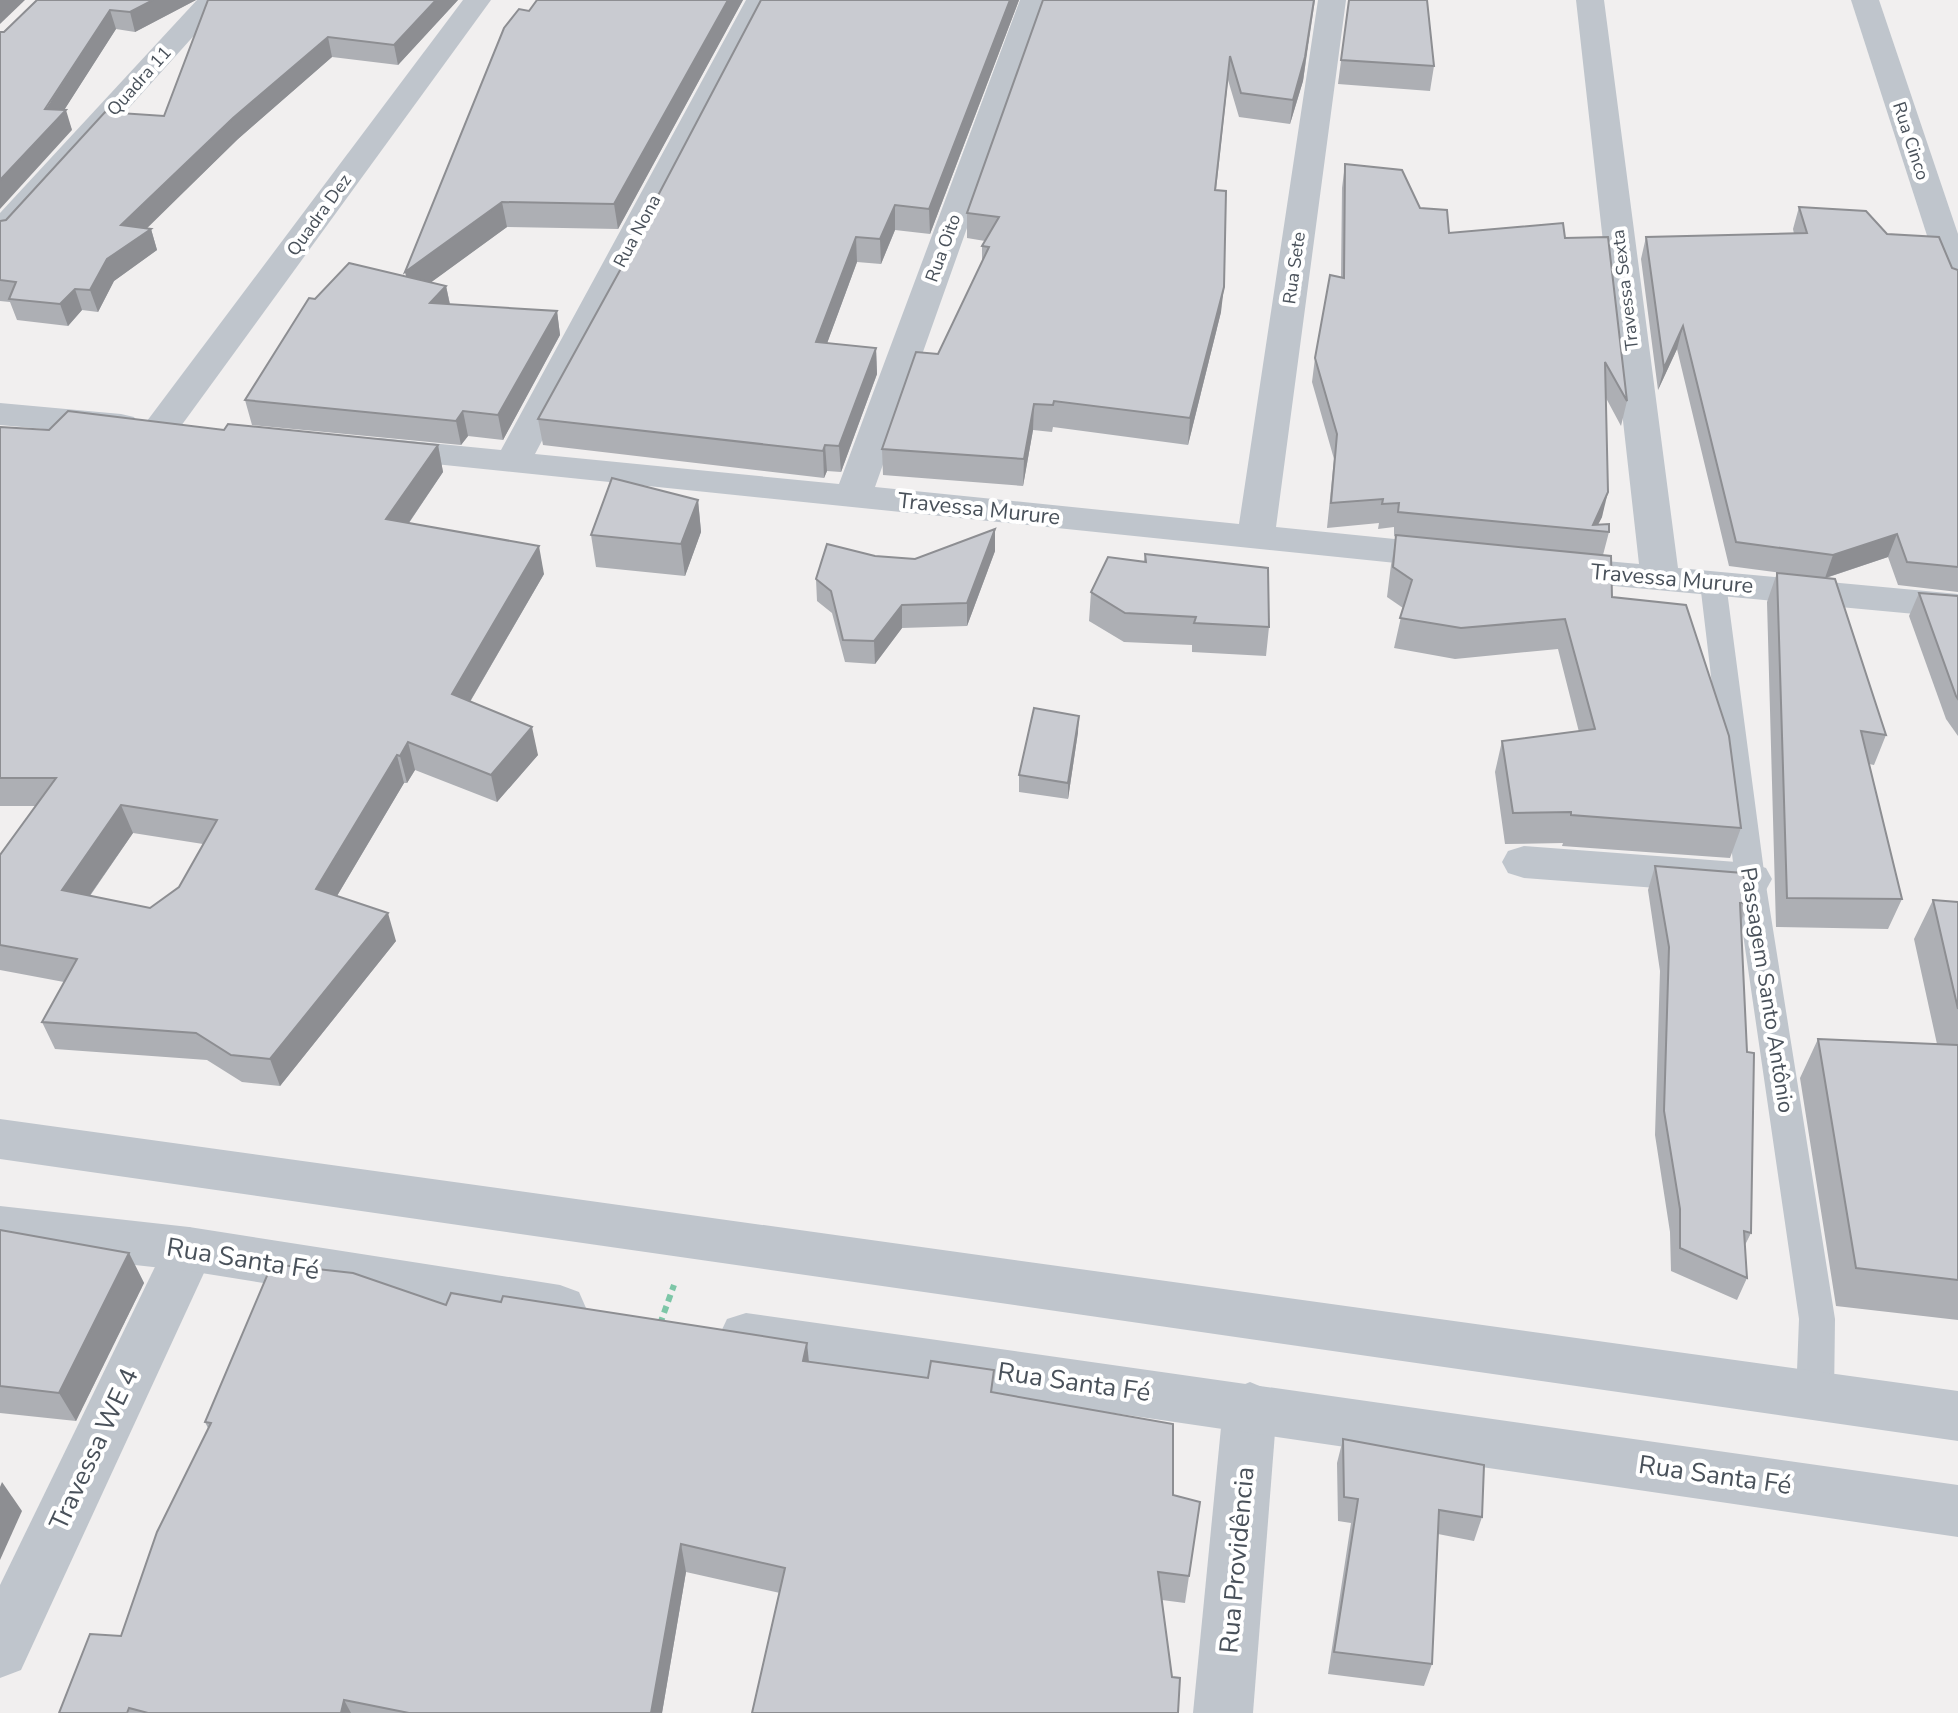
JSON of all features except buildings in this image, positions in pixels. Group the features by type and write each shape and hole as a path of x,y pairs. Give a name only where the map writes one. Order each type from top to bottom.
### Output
{"street":[{"name":"Quadra 11","path":"0,232 212,0"},
{"name":"Quadra Dez","path":"160,429 477,0"},
{"name":"Rua Nona","path":"513,461 760,0"},
{"name":"Rua Oito","path":"853,497 1034,0"},
{"name":"Rua Sete","path":"1256,536 1332,0"},
{"name":"Travessa Sexta","path":"1590,0 1660,579"},
{"name":"Rua Cinco","path":"1865,0 1958,282"},
{"path":"0,414 206,433"},
{"name":"Travessa Murure","path":"344,446 1660,579 1958,606"},
{"path":"1524,862 1750,879"},
{"path":"0,1139 1958,1416"},
{"name":"Rua Santa Fé","path":"0,1228 189,1249 613,1316"},
{"name":"Travessa WE 4","path":"0,1649 189,1249"},
{"name":"Rua Santa Fé","path":"691,1328 1958,1511"},
{"name":"Rua Providência","path":"1223,1713 1250,1407"}],"lane":[{"name":"Passagem Santo Antônio","path":"1713,583 1750,879 1817,1319 1815,1397"}]}
